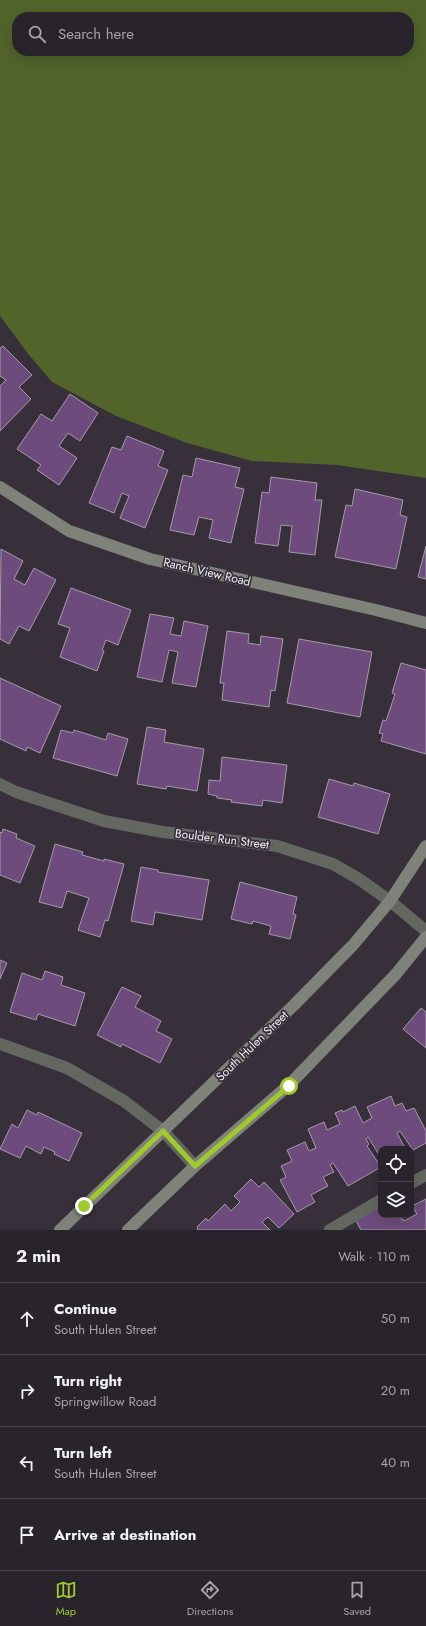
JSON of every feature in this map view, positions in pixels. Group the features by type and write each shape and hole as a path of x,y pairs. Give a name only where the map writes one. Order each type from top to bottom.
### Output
{"main road":[{"name":"Ranch View Road","path":"0,487 69,531 150,559 376,610 426,623"},
{"name":"South Hulen Street","path":"60,1230 294,1005 353,945 390,901 426,846"},
{"path":"128,1230 195,1166 289,1086 396,974 426,936"}],"street":[{"name":"Boulder Run Street","path":"0,784 16,792 104,821 164,832 277,846 333,864 359,879 390,901 426,931"},
{"path":"0,1044 67,1068 124,1101 163,1131 195,1166"},
{"path":"413,1182 426,1175"},
{"path":"330,1230 378,1202"}],"green space":[{"path":"0,0 426,0 426,478 337,465 252,461 187,443 116,416 52,382 29,355 0,316"}],"building":[{"path":"3,346 32,375 19,387 31,399 0,431 0,386 6,380 0,376 0,348"},
{"path":"70,394 98,413 80,441 68,433 59,446 77,458 59,485 37,470 41,465 17,449 41,414 52,421"},
{"path":"127,436 164,451 158,466 168,470 145,528 120,518 129,496 122,493 114,513 89,503 112,447 121,450"},
{"path":"196,458 240,468 235,487 244,489 231,543 209,538 213,520 199,517 194,535 170,530 183,475 192,477"},
{"path":"271,477 317,483 315,500 322,500 315,555 289,552 292,526 281,525 278,546 255,543 262,492 269,493"},
{"path":"355,489 403,500 400,515 407,517 396,569 335,557 346,505 352,506"},
{"path":"426,546 426,579 418,577"},
{"path":"1,549 23,561 14,579 25,585 34,568 56,580 29,631 19,626 9,644 0,639"},
{"path":"71,588 131,610 118,645 106,640 97,671 60,657 70,628 58,624"},
{"path":"150,614 174,618 170,634 181,636 184,621 208,626 196,687 172,683 178,652 169,650 162,682 137,677"},
{"path":"227,631 249,634 248,643 260,645 261,636 283,639 275,691 271,690 269,707 222,700 224,683 220,683"},
{"path":"299,639 372,652 360,717 287,703"},
{"path":"401,663 426,670 426,754 381,741 383,734 379,733 383,720 386,721 395,694 392,693"},
{"path":"0,678 61,706 40,753 27,747 26,751 0,739"},
{"path":"147,727 166,730 164,742 204,749 197,791 167,786 166,789 137,784"},
{"path":"61,730 73,733 74,730 106,740 108,733 128,739 117,776 53,758"},
{"path":"222,757 287,765 282,803 263,800 262,806 231,802 232,800 217,798 217,796 208,794 209,780 220,781"},
{"path":"329,779 353,786 354,783 390,794 378,834 318,817"},
{"path":"3,829 17,834 16,838 35,846 20,883 0,875 0,832 2,833"},
{"path":"55,844 83,852 82,855 104,861 104,859 124,864 108,921 105,920 100,937 78,930 89,898 67,891 62,908 39,902"},
{"path":"141,867 158,870 158,872 209,880 202,920 155,912 153,925 131,921"},
{"path":"240,882 297,897 293,914 296,915 290,939 269,934 271,926 253,921 252,924 231,919"},
{"path":"0,960 7,963 0,979"},
{"path":"45,971 63,977 61,985 85,993 75,1026 38,1014 36,1020 10,1012 22,973 42,980"},
{"path":"122,987 141,996 135,1007 161,1021 156,1031 172,1039 160,1063 122,1044 121,1047 97,1035"},
{"path":"421,1008 426,1012 426,1048 403,1029"},
{"path":"391,1096 395,1106 402,1103 406,1111 414,1108 426,1131 426,1143 414,1149 414,1146 410,1146 400,1131 397,1133 404,1146 378,1146 378,1153 368,1137 366,1139 369,1144 367,1146 378,1162 378,1169 348,1186 333,1163 330,1165 334,1172 323,1177 328,1186 311,1195 315,1202 297,1212 280,1180 286,1177 281,1166 292,1161 287,1150 305,1142 309,1151 316,1148 308,1129 324,1122 327,1130 340,1124 335,1113 342,1110 343,1112 355,1106 363,1123 372,1118 367,1107"},
{"path":"27,1110 37,1115 38,1112 82,1133 69,1161 54,1154 55,1152 44,1147 41,1154 26,1146 20,1158 0,1149 12,1124 18,1128"},
{"path":"251,1179 259,1187 264,1182 294,1214 279,1228 268,1217 262,1222 270,1230 198,1230 197,1227 206,1218 208,1221 225,1204 231,1211 240,1202 234,1196"},
{"path":"426,1199 426,1230 361,1230 354,1217 378,1204 378,1218 401,1218 404,1221 410,1218 414,1218 414,1216 417,1214 414,1209 414,1205"}],"route":[{"path":"84,1206 163,1131 195,1166 289,1086"}]}
